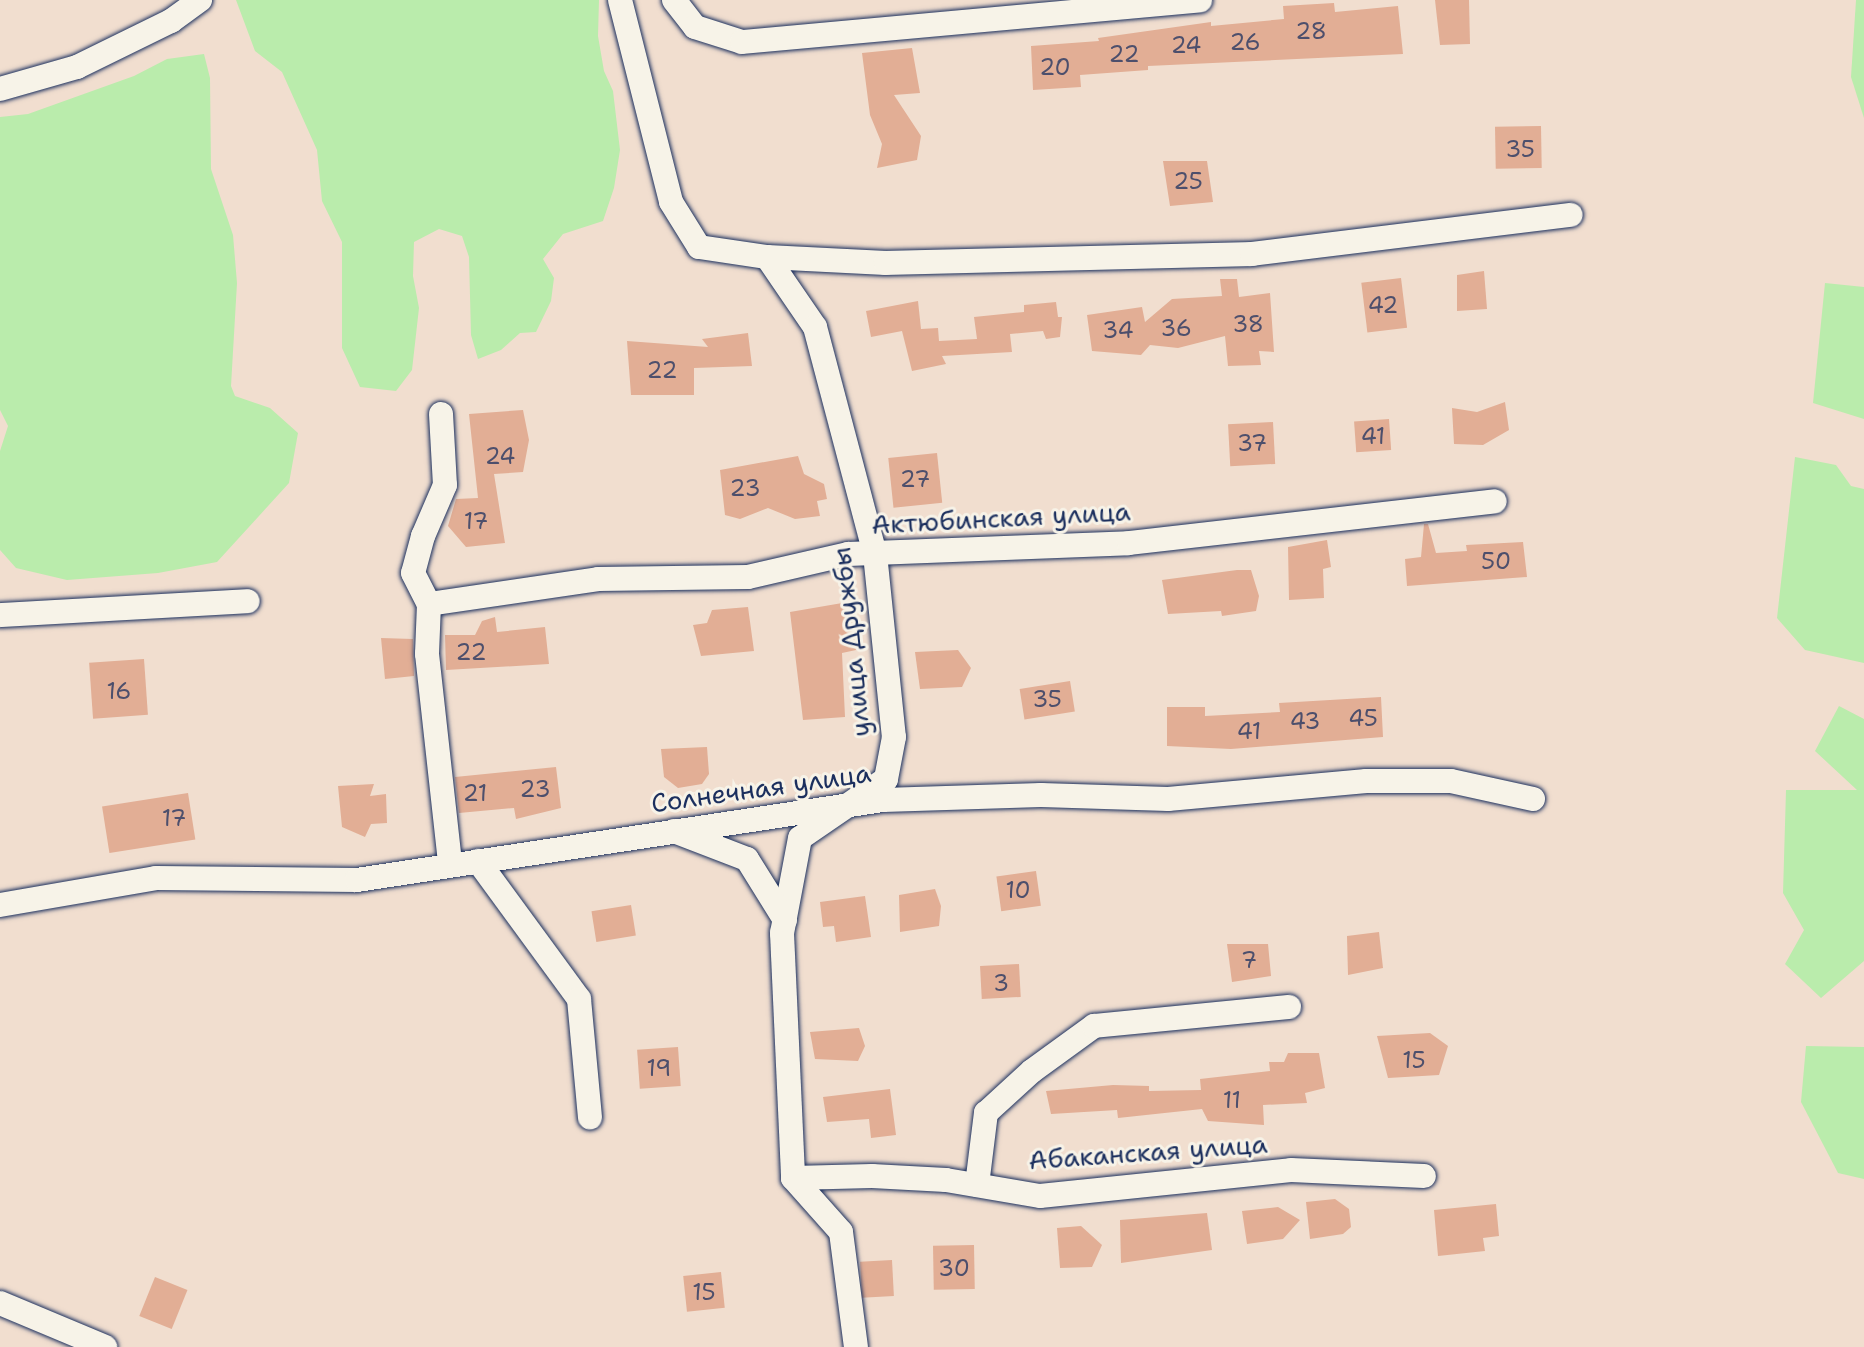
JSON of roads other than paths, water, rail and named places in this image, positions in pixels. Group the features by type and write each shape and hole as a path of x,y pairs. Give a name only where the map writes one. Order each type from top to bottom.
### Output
{"street":[{"path":"0,89 77,67 171,22 200,0"},
{"path":"620,0 671,202 699,247 767,257 886,263 1252,254 1571,215"},
{"path":"674,0 695,27 743,42 1200,0"},
{"name":"улица Дружбы","path":"767,257 815,327 875,554 894,737 886,779 800,838 785,920 785,1064 793,1178"},
{"path":"442,415 445,485 422,536 413,573 429,604 427,654 450,864"},
{"name":"Актюбинская улица","path":"429,604 598,579 748,577 848,554 1129,543 1495,501"},
{"path":"0,615 248,601"},
{"name":"Солнечная улица","path":"0,905 156,878 357,880 848,803 1041,795 1168,799 1366,781 1451,781 1533,799"},
{"path":"674,831 747,859 785,920"},
{"path":"478,861 579,999 590,1117"},
{"path":"977,1185 986,1113 1032,1071 1094,1026 1289,1007"},
{"name":"Абаканская улица","path":"793,1178 872,1176 977,1185 1040,1196 1291,1170 1424,1176"},
{"path":"793,1178 841,1231 856,1347"},
{"path":"0,1303 105,1347"}]}
